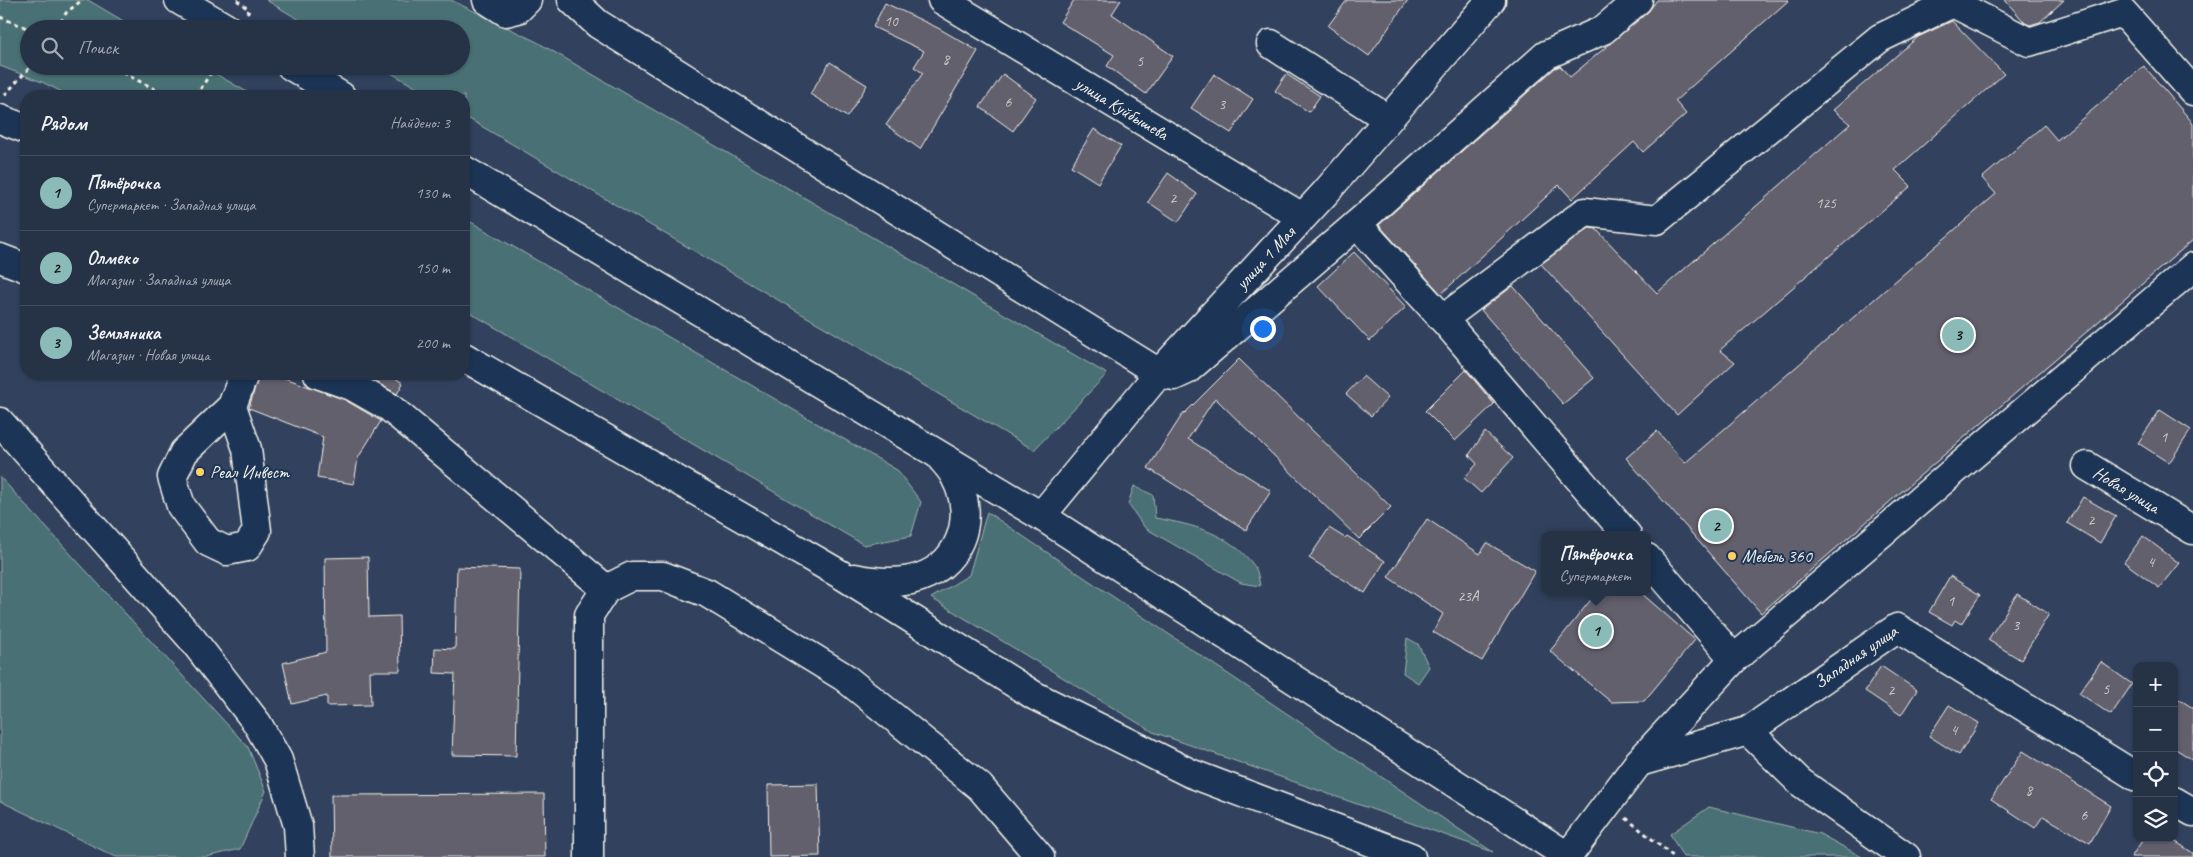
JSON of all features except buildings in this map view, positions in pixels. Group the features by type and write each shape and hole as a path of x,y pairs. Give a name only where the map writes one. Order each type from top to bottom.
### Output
{"main road":[{"path":"178,0 212,20"},
{"path":"487,0 506,12 518,9 527,0"},
{"path":"572,0 598,24 1159,373 1174,376 1187,370 1357,224 1546,55 1603,30 1638,0"},
{"name":"улица Куйбышева","path":"942,0 1302,217"},
{"name":"улица 1 Мая","path":"1041,516 1159,373 1302,217 1491,0"},
{"path":"1443,319 1585,212 1656,220 1880,38 1953,3 2029,42 2123,12 2193,91"},
{"path":"1271,44 1388,119"},
{"path":"306,75 331,90"},
{"path":"0,119 20,127"},
{"path":"470,174 1041,516 1569,857 1639,762 1734,659 2193,267"},
{"path":"1357,224 1443,319 1624,531"},
{"path":"0,258 20,266"},
{"path":"470,360 845,577 1035,696 1190,773 1411,857"},
{"path":"232,406 247,449 256,531 247,547 227,551 208,542 181,506 172,477 184,452 232,406 242,380"},
{"path":"335,380 352,386 389,407 606,589"},
{"path":"0,422 192,639 257,723 278,760 298,826 300,857"},
{"path":"845,577 881,583 912,580 940,568 957,549 965,523 963,498 955,477 939,455"},
{"name":"Новая улица","path":"2087,466 2193,530"},
{"path":"1651,563 1734,659"},
{"path":"589,857 589,615 606,589 632,576 663,576 707,593 844,677 980,787 1040,857"},
{"name":"Западная улица","path":"1639,762 1748,731 1897,628 2133,775"},
{"path":"1748,731 1800,782 1906,857"},
{"path":"2178,803 2193,812"}],"path":[{"path":"62,20 66,13 82,0"},
{"path":"0,17 20,25"},
{"path":"0,102 24,75"},
{"path":"127,75 157,90"},
{"path":"200,90 209,75"},
{"path":"1608,803 1674,857"}],"green space":[{"path":"0,0 88,0 122,20 20,20 20,74 0,66"},
{"path":"266,0 451,0 537,42 1107,374 1034,450 470,120 470,90 421,90 395,75 470,75 470,20 300,20"},
{"path":"24,75 218,75 244,90 58,90"},
{"path":"470,221 897,470 921,502 911,536 864,545 470,313"},
{"path":"0,477 248,747 266,791 240,849 206,857 116,857 0,801"},
{"path":"1134,486 1153,495 1155,518 1210,532 1234,546 1255,567 1260,586 1241,583 1145,528 1128,504"},
{"path":"987,512 1493,852 1153,732 931,598 969,575"},
{"path":"1407,638 1418,644 1429,667 1418,683 1403,673"},
{"path":"1709,807 1820,834 1862,857 1683,857 1670,834"}],"place":[{"name":"Земляника","path":"1958,335"},
{"name":"Реал Инвест","path":"200,472"},
{"name":"Олмеко","path":"1716,526"},
{"name":"Мебель 360","path":"1732,556"},
{"name":"Пятёрочка","path":"1596,631"}]}
